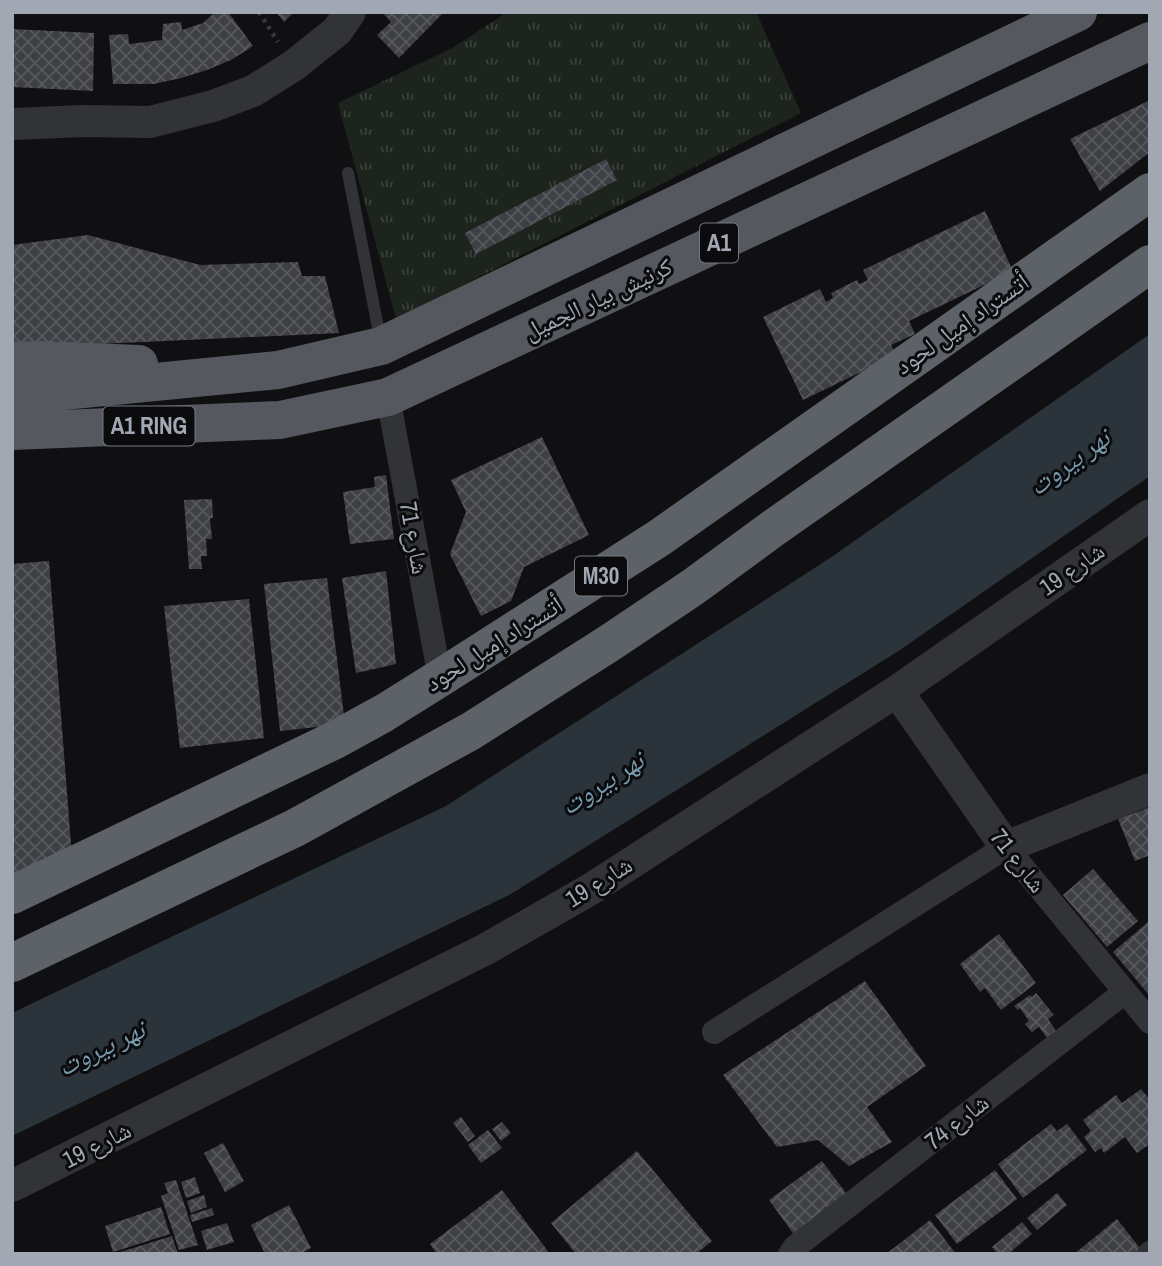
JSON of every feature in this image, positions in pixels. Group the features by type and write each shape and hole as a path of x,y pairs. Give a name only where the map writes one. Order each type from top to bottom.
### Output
{"highway":[{"name":"كرنيش بيار الجميل","path":"1060,16 382,346 278,370 39,360 15,411 279,420 388,397 1150,41"},
{"name":"أتستراد إميل لحود","path":"12,895 335,740 384,713 659,538 1150,192"},
{"name":"M30","path":"12,963 295,828 471,731 693,587 1150,264"}],"street":[{"path":"12,124 150,121 213,106 253,91 293,66 337,30 350,12"},
{"name":"شارع 71","path":"388,397 440,678"},
{"name":"شارع 19","path":"12,1186 486,949 591,889 897,691 1150,515"},
{"name":"شارع 71","path":"897,691 999,838 1150,1022"},
{"path":"715,1032 999,838 1150,768"},
{"path":"999,838 1150,789"},
{"name":"شارع 74","path":"790,1254 795,1247 1125,992"}],"lane":[{"path":"348,173 382,346"}],"green space":[{"path":"507,12 756,12 801,113 396,319 338,103 454,47"}],"water":[{"name":"نهر بيروت","path":"1150,334 1150,476 900,650 511,894 12,1136 12,1013 446,806 830,558"}],"building":[{"path":"215,12 228,12 253,46 231,60 181,78 154,84 113,84 109,35 128,34 129,44 162,40 163,24 181,22 182,30 203,23"},
{"path":"276,12 294,12 284,22"},
{"path":"382,12 444,12 399,58 377,35 391,22"},
{"path":"12,29 94,33 93,91 12,87"},
{"path":"1150,100 1150,152 1100,191 1070,139"},
{"path":"606,159 617,180 476,254 465,233"},
{"path":"985,211 1013,271 909,321 915,334 891,345 896,355 803,400 763,317 820,289 826,302 833,298 831,293 857,280 859,284 868,280 863,270"},
{"path":"88,235 200,265 298,262 302,276 325,276 339,333 12,348 12,245"},
{"path":"542,437 589,535 524,567 511,601 481,616 450,554 466,512 451,480"},
{"path":"386,475 394,539 350,544 343,492 375,487 374,477"},
{"path":"212,499 212,539 206,539 207,556 201,556 202,569 189,569 184,500"},
{"path":"49,561 72,857 12,882 12,564"},
{"path":"386,571 396,664 356,673 342,578"},
{"path":"327,578 345,724 280,731 264,584"},
{"path":"249,599 264,738 180,748 164,606"},
{"path":"1150,807 1150,855 1135,861 1118,819"},
{"path":"1093,869 1138,921 1107,947 1063,895"},
{"path":"1150,923 1150,996 1113,952"},
{"path":"999,934 1036,983 1001,1010 985,988 980,992 960,964"},
{"path":"865,981 926,1066 867,1107 892,1142 849,1166 818,1140 777,1147 723,1075"},
{"path":"1036,993 1054,1015 1048,1019 1056,1031 1047,1038 1039,1027 1032,1032 1025,1024 1029,1021 1020,1008 1018,1010 1014,1006"},
{"path":"1141,1089 1150,1100 1150,1144 1137,1153 1125,1137 1104,1153 1101,1148 1095,1152 1084,1137 1091,1131 1083,1120 1116,1095 1122,1103"},
{"path":"461,1117 475,1136 468,1142 453,1123"},
{"path":"502,1122 511,1133 501,1141 492,1129"},
{"path":"1051,1124 1057,1131 1067,1124 1087,1150 1023,1198 998,1164"},
{"path":"488,1130 502,1148 481,1163 468,1145"},
{"path":"223,1143 244,1181 225,1192 204,1153"},
{"path":"637,1151 712,1241 696,1254 576,1254 551,1223"},
{"path":"822,1161 849,1197 795,1236 769,1200"},
{"path":"995,1170 1017,1199 957,1244 935,1215"},
{"path":"195,1177 200,1193 186,1198 181,1182"},
{"path":"176,1180 198,1245 179,1250 161,1196 168,1193 164,1183"},
{"path":"502,1190 550,1254 437,1254 430,1244"},
{"path":"1057,1193 1067,1205 1037,1230 1027,1218"},
{"path":"204,1195 207,1207 191,1213 187,1201"},
{"path":"289,1205 311,1248 300,1254 265,1254 251,1225"},
{"path":"161,1207 170,1234 113,1252 105,1226"},
{"path":"212,1208 214,1215 192,1222 190,1215"},
{"path":"1117,1219 1143,1252 1141,1254 1074,1254"},
{"path":"930,1220 956,1254 886,1254"},
{"path":"1022,1222 1032,1234 1008,1254 998,1254 992,1247"},
{"path":"227,1223 234,1242 207,1250 201,1231"},
{"path":"172,1236 178,1254 117,1254 117,1253"}]}
